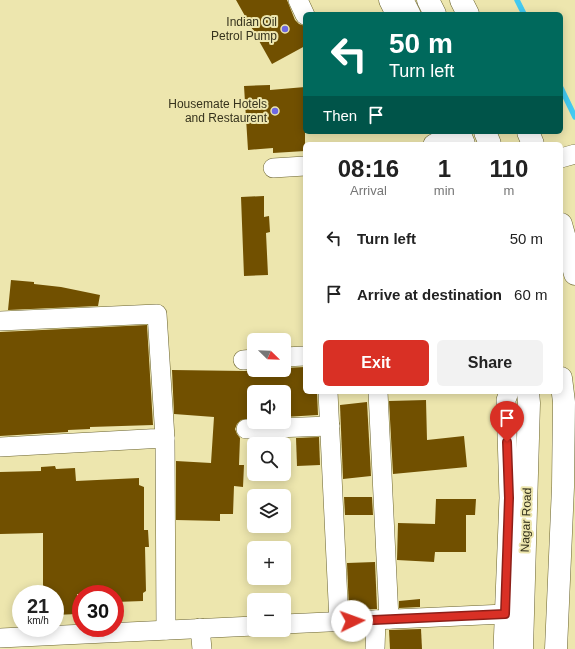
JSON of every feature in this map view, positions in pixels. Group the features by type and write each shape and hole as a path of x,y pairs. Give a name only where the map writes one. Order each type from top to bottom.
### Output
{"highway":[{"path":"390,0 396,12"},
{"path":"428,0 434,12"},
{"path":"461,0 467,12"},
{"path":"563,231 575,274"},
{"name":"Nagar Road","path":"522,649 528,394"},
{"path":"556,649 562,487 563,394"}],"street":[{"path":"298,0 303,12"},
{"path":"404,0 410,12"},
{"path":"437,142 451,134"},
{"path":"563,157 575,154"},
{"path":"273,168 303,166"},
{"path":"0,321 157,314 165,438 166,630"},
{"path":"291,357 303,356"},
{"path":"328,394 339,622"},
{"path":"375,649 383,620 378,394"},
{"path":"503,649 509,498 506,400 508,394"},
{"path":"246,429 330,426"},
{"path":"0,447 165,438"},
{"path":"291,624 505,614"},
{"path":"0,638 76,642 166,630 247,626"},
{"path":"200,628 202,649"}],"building":[{"path":"236,0 287,0 295,20 303,25 303,47 272,64"},
{"name":"Housemate Hotels and Restaurent","path":"270,85 270,90 303,87 303,134 305,134 305,142 303,142 303,151 273,153 273,148 248,150 244,86"},
{"path":"264,196 264,217 269,216 270,232 266,233 268,275 244,276 241,197"},
{"path":"11,280 34,282 34,284 61,287 100,295 98,306 8,310"},
{"path":"147,325 153,425 90,427 90,429 68,430 68,432 0,436 0,332"},
{"path":"303,367 303,394 317,394 318,415 291,417 291,385 247,385 247,419 241,420 235,429 240,438 239,465 244,465 243,487 234,486 233,514 220,514 220,521 176,520 176,461 211,463 214,417 174,414 172,370 247,371 247,377 291,377 291,368"},
{"path":"426,400 427,440 464,436 467,467 393,474 389,401"},
{"path":"367,402 371,476 343,479 340,405"},
{"path":"319,437 320,465 297,466 296,438"},
{"path":"55,466 56,469 75,468 76,481 139,478 139,485 144,487 144,530 148,530 149,547 145,547 146,591 143,593 143,601 124,602 124,585 72,585 72,614 64,615 64,585 43,585 43,533 0,534 0,472 41,471 41,467"},
{"path":"344,497 372,497 373,515 345,515"},
{"path":"436,499 476,499 475,515 466,515 466,552 435,552 434,562 397,560 398,523 435,524"},
{"path":"375,562 377,609 349,610 347,563"},
{"path":"420,599 420,607 399,608 399,601"},
{"path":"421,629 422,649 390,649 389,630"}],"waterway":[{"path":"517,0 523,12"},
{"path":"563,92 575,117"}],"place":[{"name":"Indian Oil Petrol Pump","path":"285,29"},
{"name":"Housemate Hotels and Restaurent","path":"275,111"}],"route":[{"path":"352,621 505,614 509,498 507,442"}]}
